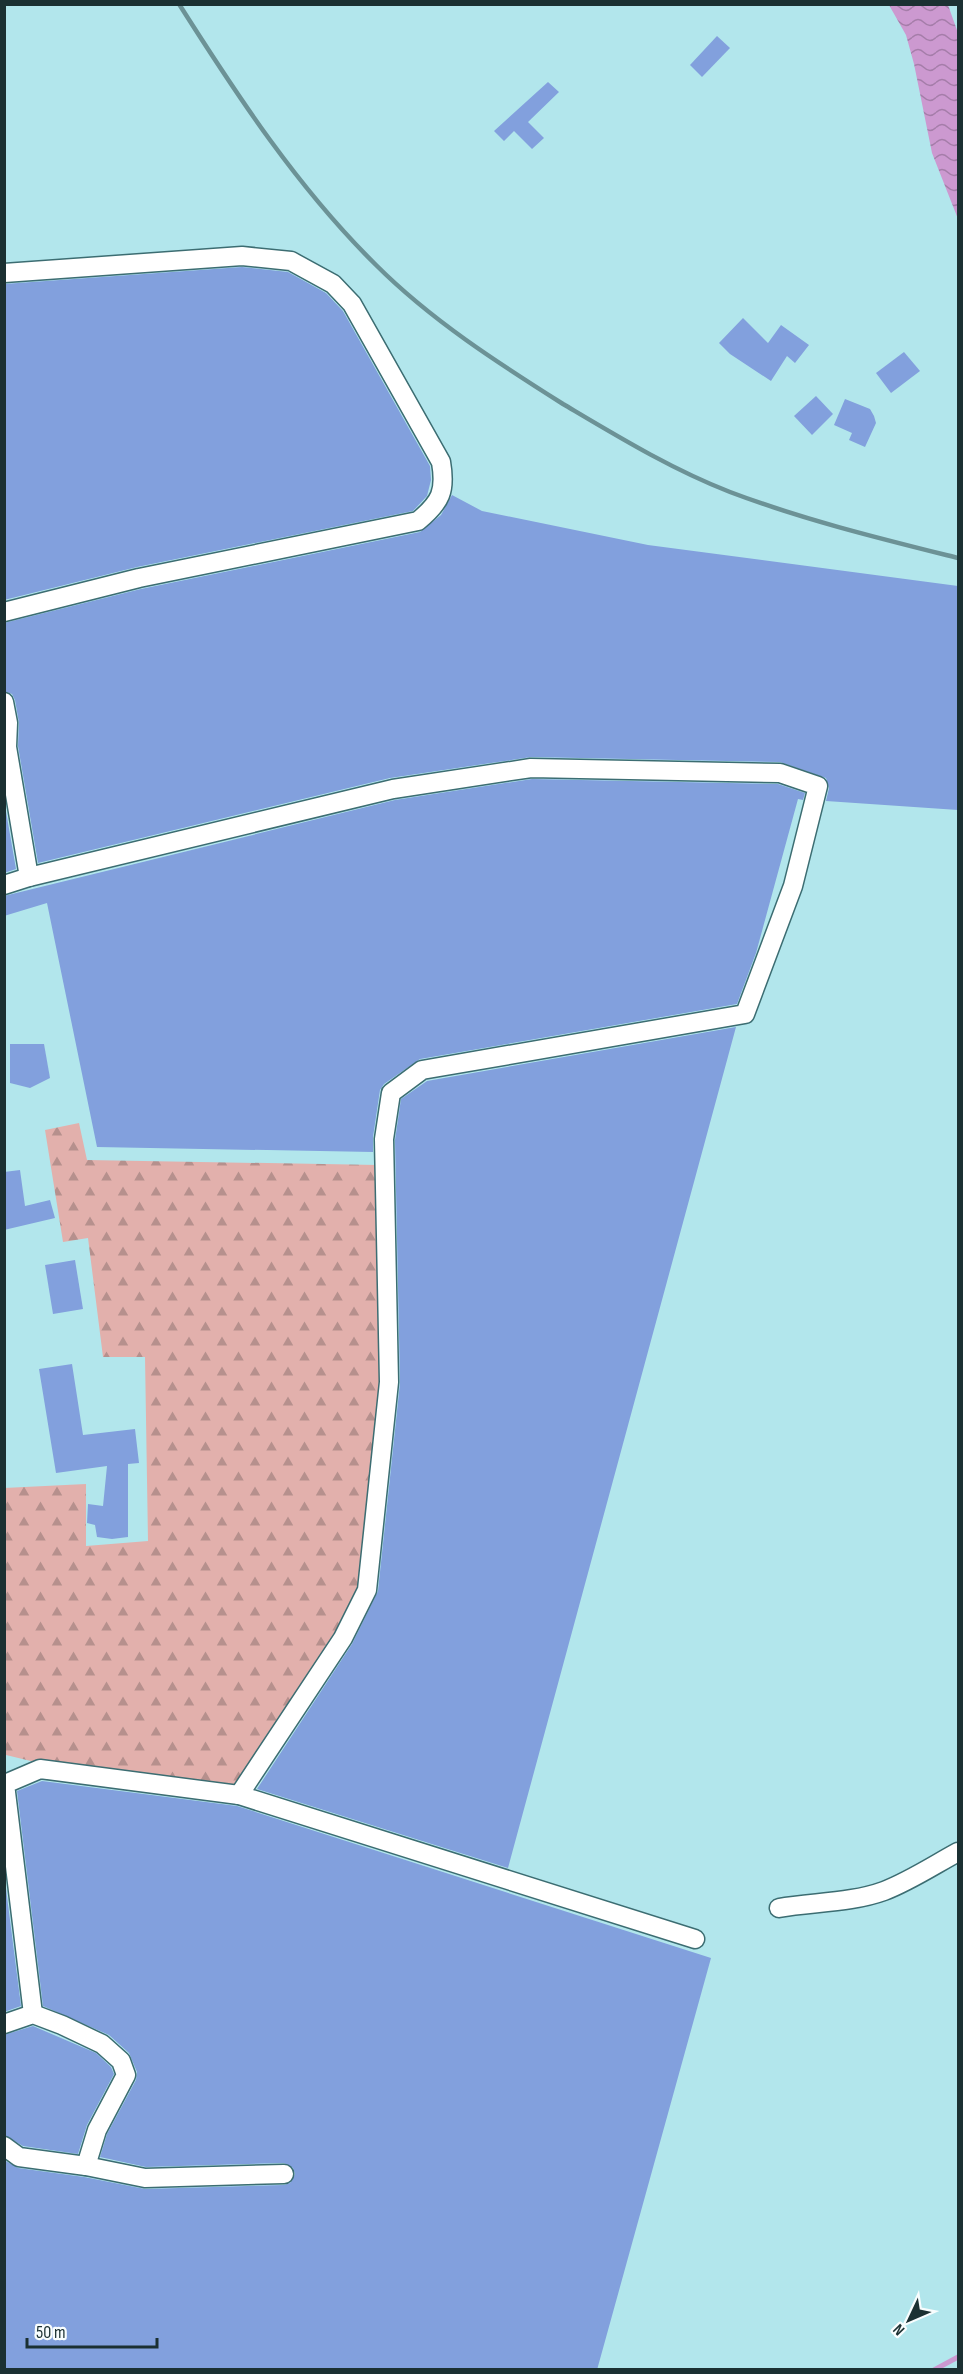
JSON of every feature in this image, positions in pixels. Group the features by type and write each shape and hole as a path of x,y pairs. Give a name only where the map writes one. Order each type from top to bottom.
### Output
{"street":[{"path":"4,273 242,256 291,261 333,284 352,304 441,462 445,484 432,509 418,521 139,578 4,612"},
{"path":"4,702 8,723 7,747 29,877"},
{"path":"4,885 393,789 531,768 780,773 818,786 793,886 746,1014 422,1070 391,1093 384,1139 390,1382 367,1590 343,1638 239,1795"},
{"path":"5,1784 40,1769 239,1795 695,1939"},
{"path":"4,1778 33,2014"},
{"path":"779,1908 837,1902 884,1891 958,1852"},
{"path":"4,2024 33,2014 102,2044 121,2061 126,2075 97,2130 86,2166"},
{"path":"4,2146 19,2157 86,2166 145,2178 284,2174"}],"green space":[{"path":"79,1123 87,1160 378,1165 383,1381 360,1589 337,1635 232,1788 39,1763 6,1755 4,1488 86,1484 86,1546 148,1541 145,1357 103,1357 88,1238 63,1242 45,1130"}],"water":[{"path":"889,5 948,5 958,33 958,219 932,153 906,35"}],"building":[{"path":"717,36 730,48 702,77 690,65"},
{"path":"548,82 559,92 528,122 544,138 532,149 514,131 504,141 494,131"},
{"path":"242,267 288,272 326,293 343,311 430,466 431,480 427,496 413,511 137,567 4,600 4,284"},
{"path":"743,318 768,343 781,325 809,345 795,363 787,356 771,381 730,354 719,343"},
{"path":"904,352 920,371 891,393 876,373"},
{"path":"816,396 833,414 812,435 794,416"},
{"path":"845,399 870,409 874,416 876,423 865,447 849,440 852,433 834,425"},
{"path":"452,495 482,511 648,545 958,586 958,810 826,801 829,788 826,778 780,762 531,757 390,778 38,863 18,746 19,723 15,700 12,694 4,691 4,623 141,589 420,532 441,515"},
{"path":"532,779 778,784 805,793 803,800 798,799 756,953 737,1004 420,1059 384,1084 380,1090 373,1152 97,1147 47,903 4,916 4,896 395,800"},
{"path":"4,800 16,869 4,873"},
{"path":"736,1027 508,1868 257,1789 352,1644 378,1591 400,1383 395,1140 401,1099 427,1081"},
{"path":"10,1044 44,1044 50,1078 30,1088 10,1083"},
{"path":"20,1170 25,1206 50,1200 55,1218 4,1230 4,1172"},
{"path":"75,1260 83,1309 53,1314 45,1265"},
{"path":"72,1364 83,1435 135,1429 139,1463 128,1464 128,1537 112,1539 97,1537 95,1525 87,1523 88,1504 103,1506 107,1466 56,1473 39,1369"},
{"path":"42,1781 237,1806 711,1958 597,2370 4,2370 4,2160 18,2168 84,2177 145,2189 284,2185 290,2183 295,2174 293,2168 284,2163 146,2167 100,2157 107,2134 136,2080 137,2072 129,2053 109,2035 43,2006 17,1791"},
{"path":"4,1873 21,2006 4,2012"},
{"path":"33,2026 96,2053 111,2067 114,2074 87,2125 78,2154 23,2146 4,2135 4,2035"}],"waterway":[{"path":"934,2370 958,2357"}],"railway":[{"path":"179,4 270,140 321,205 397,285 466,340 583,416 708,483 815,520 958,558"}]}
